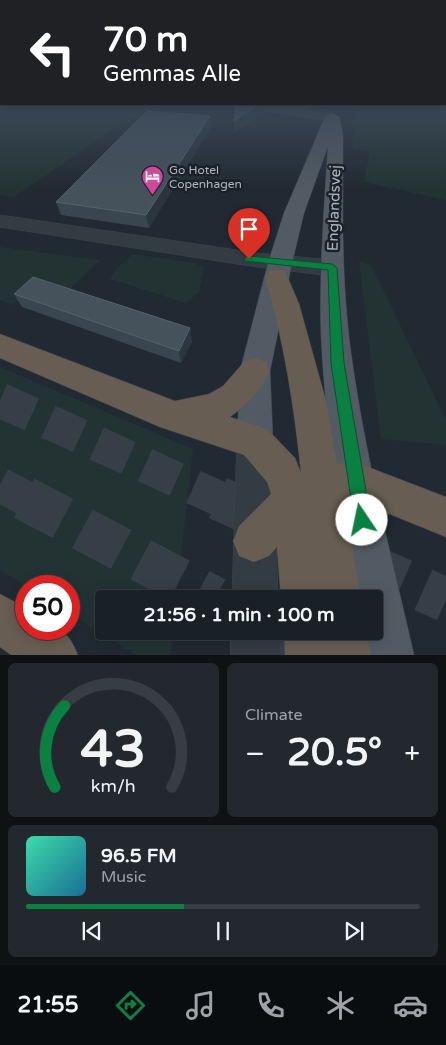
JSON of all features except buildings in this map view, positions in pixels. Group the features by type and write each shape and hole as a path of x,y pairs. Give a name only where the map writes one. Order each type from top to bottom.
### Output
{"highway":[{"path":"278,270 310,401 337,590"},
{"path":"0,345 172,416 255,441 282,471 323,489 446,517"},
{"path":"172,416 215,408 234,396 255,371"},
{"path":"254,541 323,489"},
{"path":"306,590 323,489"},
{"path":"0,618 53,655"},
{"path":"309,640 310,655"},
{"path":"344,640 346,655"}],"main road":[{"name":"Englandsvej","path":"255,441 255,371 278,270 294,213 327,128"},
{"name":"Englandsvej","path":"336,128 332,268 338,363 323,489 389,655"}],"street":[{"path":"0,221 214,254 278,270 332,268"},
{"name":"Englandsvej","path":"255,441 255,590"},
{"path":"255,640 256,655"}],"shaded area":[{"path":"0,128 117,128 14,197 0,195"},
{"path":"355,128 445,128 446,200 364,182 370,151 353,149"},
{"path":"0,247 100,260 64,295 34,286 12,305 0,300"},
{"path":"133,254 195,263 204,268 199,292 186,303 110,279 117,268"},
{"path":"359,261 371,265 446,420 446,445 381,439"},
{"path":"0,367 193,449 177,590 95,590 95,629 80,620 80,575 15,575 15,579 0,570"},
{"path":"112,640 172,640 170,655 136,655"}],"tunnel":[{"path":"0,400 220,499"},
{"path":"0,485 27,499"},
{"path":"24,498 198,590"},
{"path":"218,498 269,521"},
{"path":"363,563 446,600"},
{"path":"294,640 322,655"}],"place":[{"name":"Go Hotel Copenhagen","path":"153,196"}],"route":[{"path":"249,259 332,268 338,363 362,520"}]}
